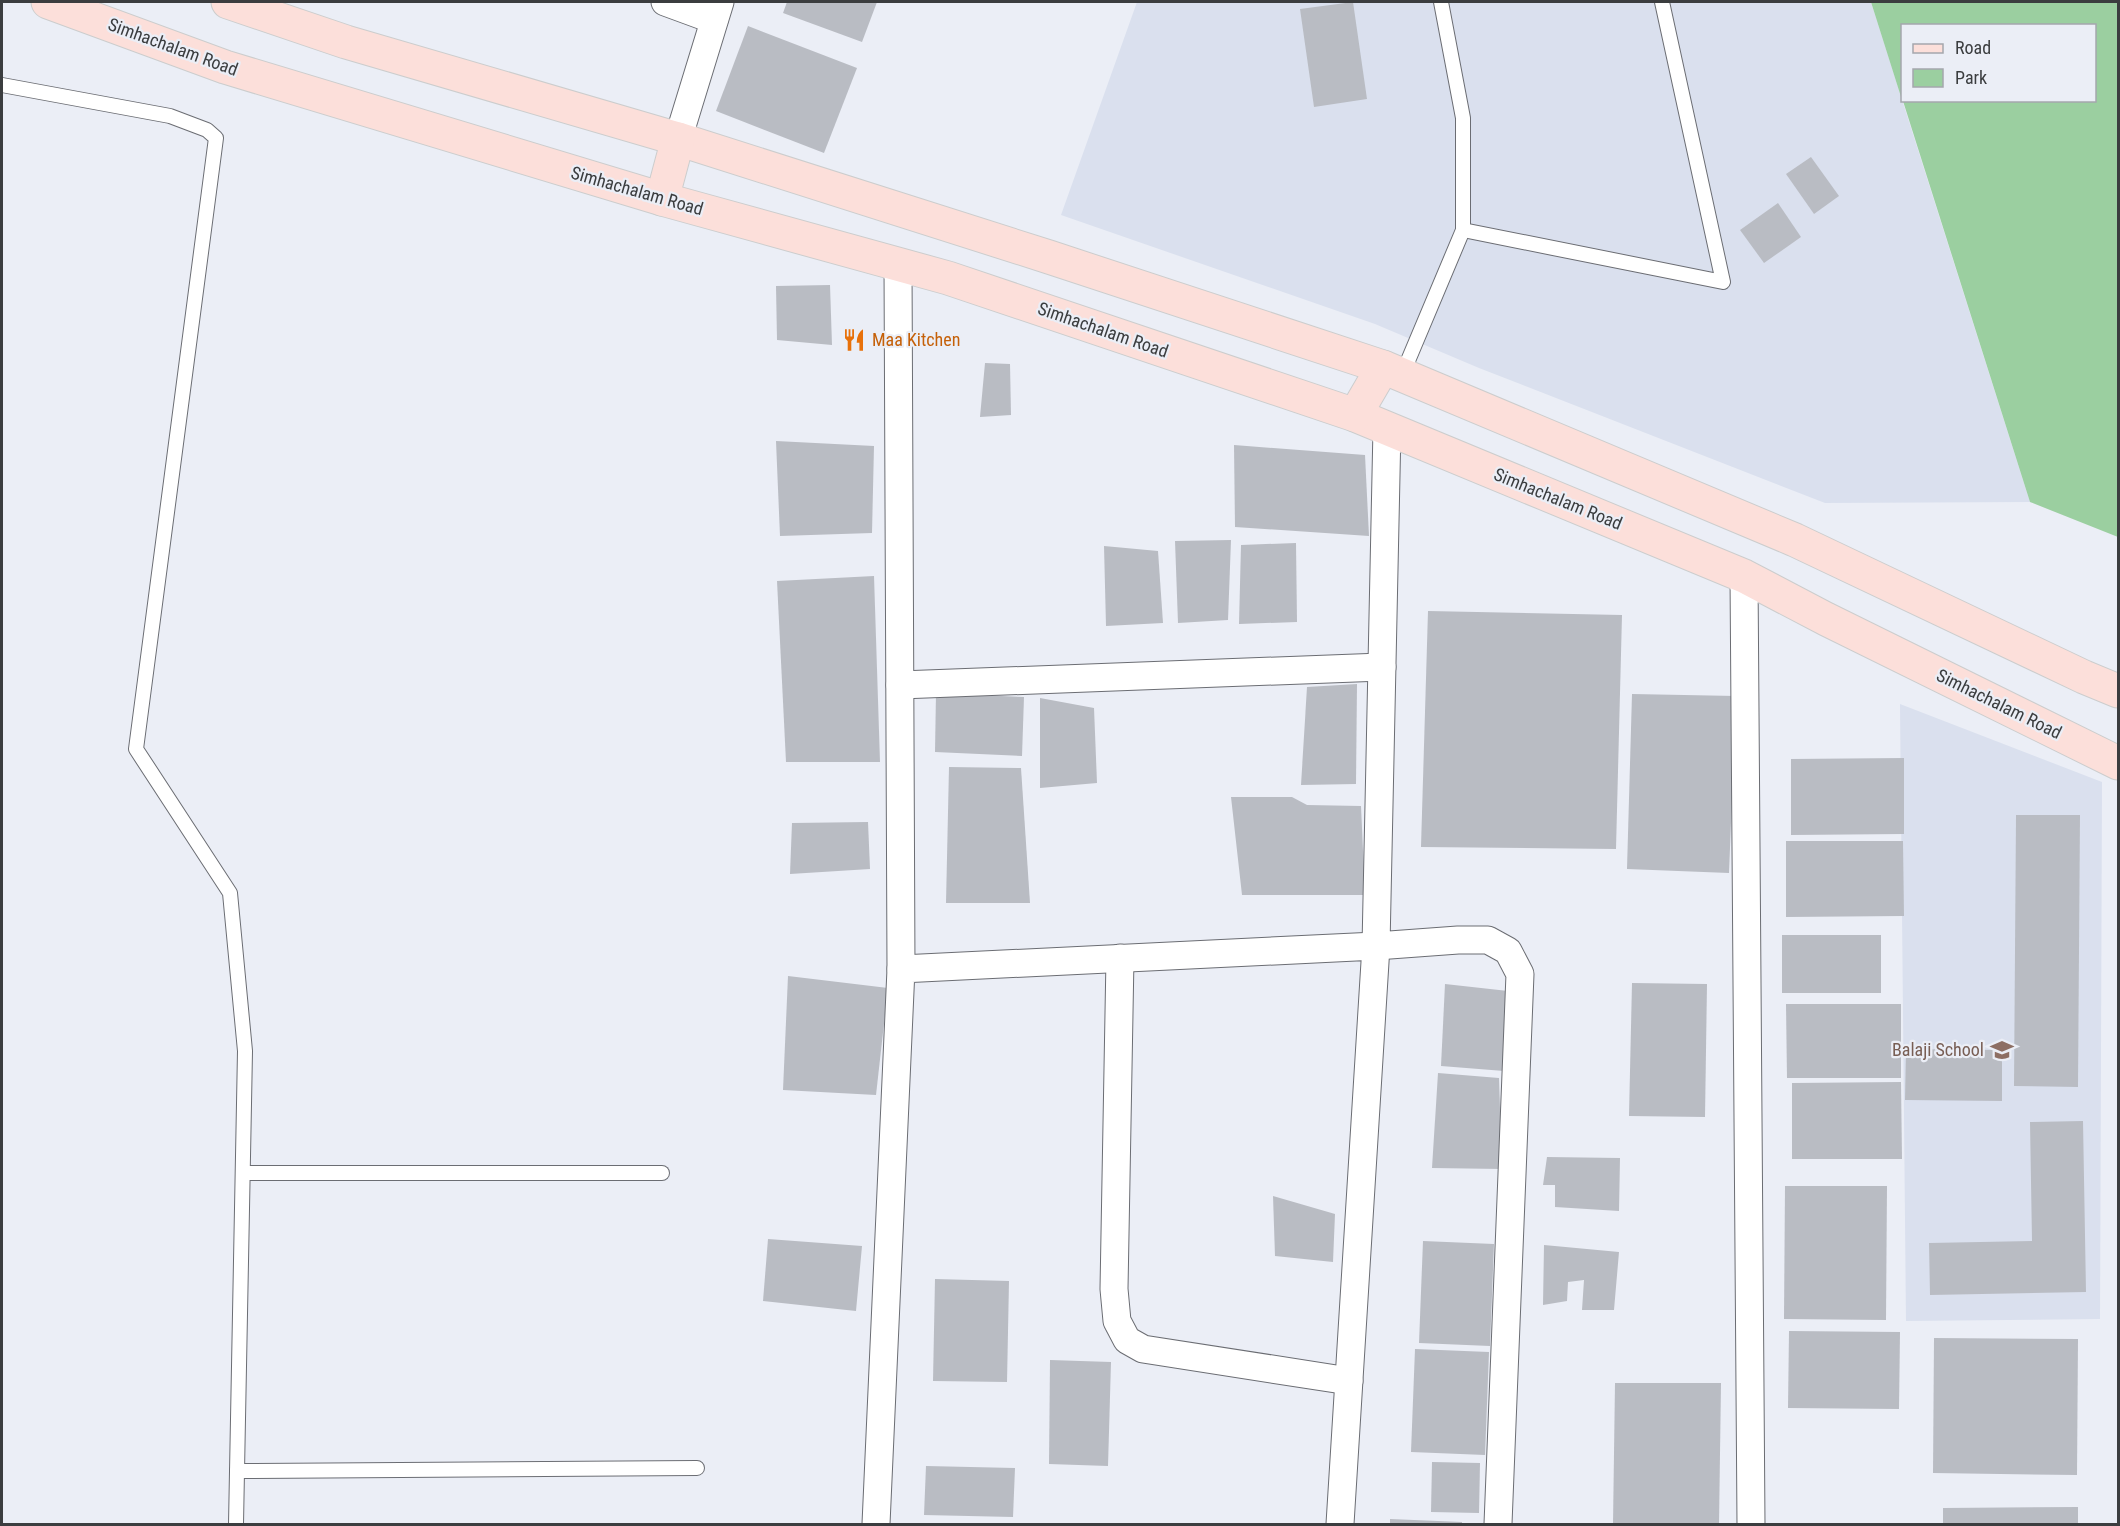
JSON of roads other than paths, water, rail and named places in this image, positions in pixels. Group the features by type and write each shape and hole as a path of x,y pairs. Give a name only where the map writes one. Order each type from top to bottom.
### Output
{"main road":[{"name":"Simhachalam Road","path":"48,2 225,67 662,199 948,278 1354,415 1744,576 2118,763"},
{"path":"228,2 346,42 678,139 1049,257 1392,371 1795,540 2118,691"},
{"path":"662,199 678,139"},
{"path":"1354,415 1392,371"}],"street":[{"path":"665,2 717,11 678,139"},
{"path":"876,1524 901,969 898,264"},
{"path":"1340,1524 1376,946 1387,428"},
{"path":"1744,576 1750,1524"},
{"path":"900,686 1382,667"},
{"path":"901,969 1458,940 1488,940 1509,951 1520,974 1498,1524"},
{"path":"1120,958 1114,1289 1117,1322 1127,1340 1143,1348 1349,1381"}],"lane":[{"path":"1392,371 1463,230 1463,118 1441,2"},
{"path":"1463,230 1723,282 1662,2"},
{"path":"2,85 170,116 207,130 216,138 136,749 230,894 245,1051 236,1524"},
{"path":"244,1173 662,1173"},
{"path":"237,1471 697,1468"}],"place":[{"name":"Maa Kitchen","path":"854,340"},
{"name":"Balaji School","path":"2002,1050"}]}
